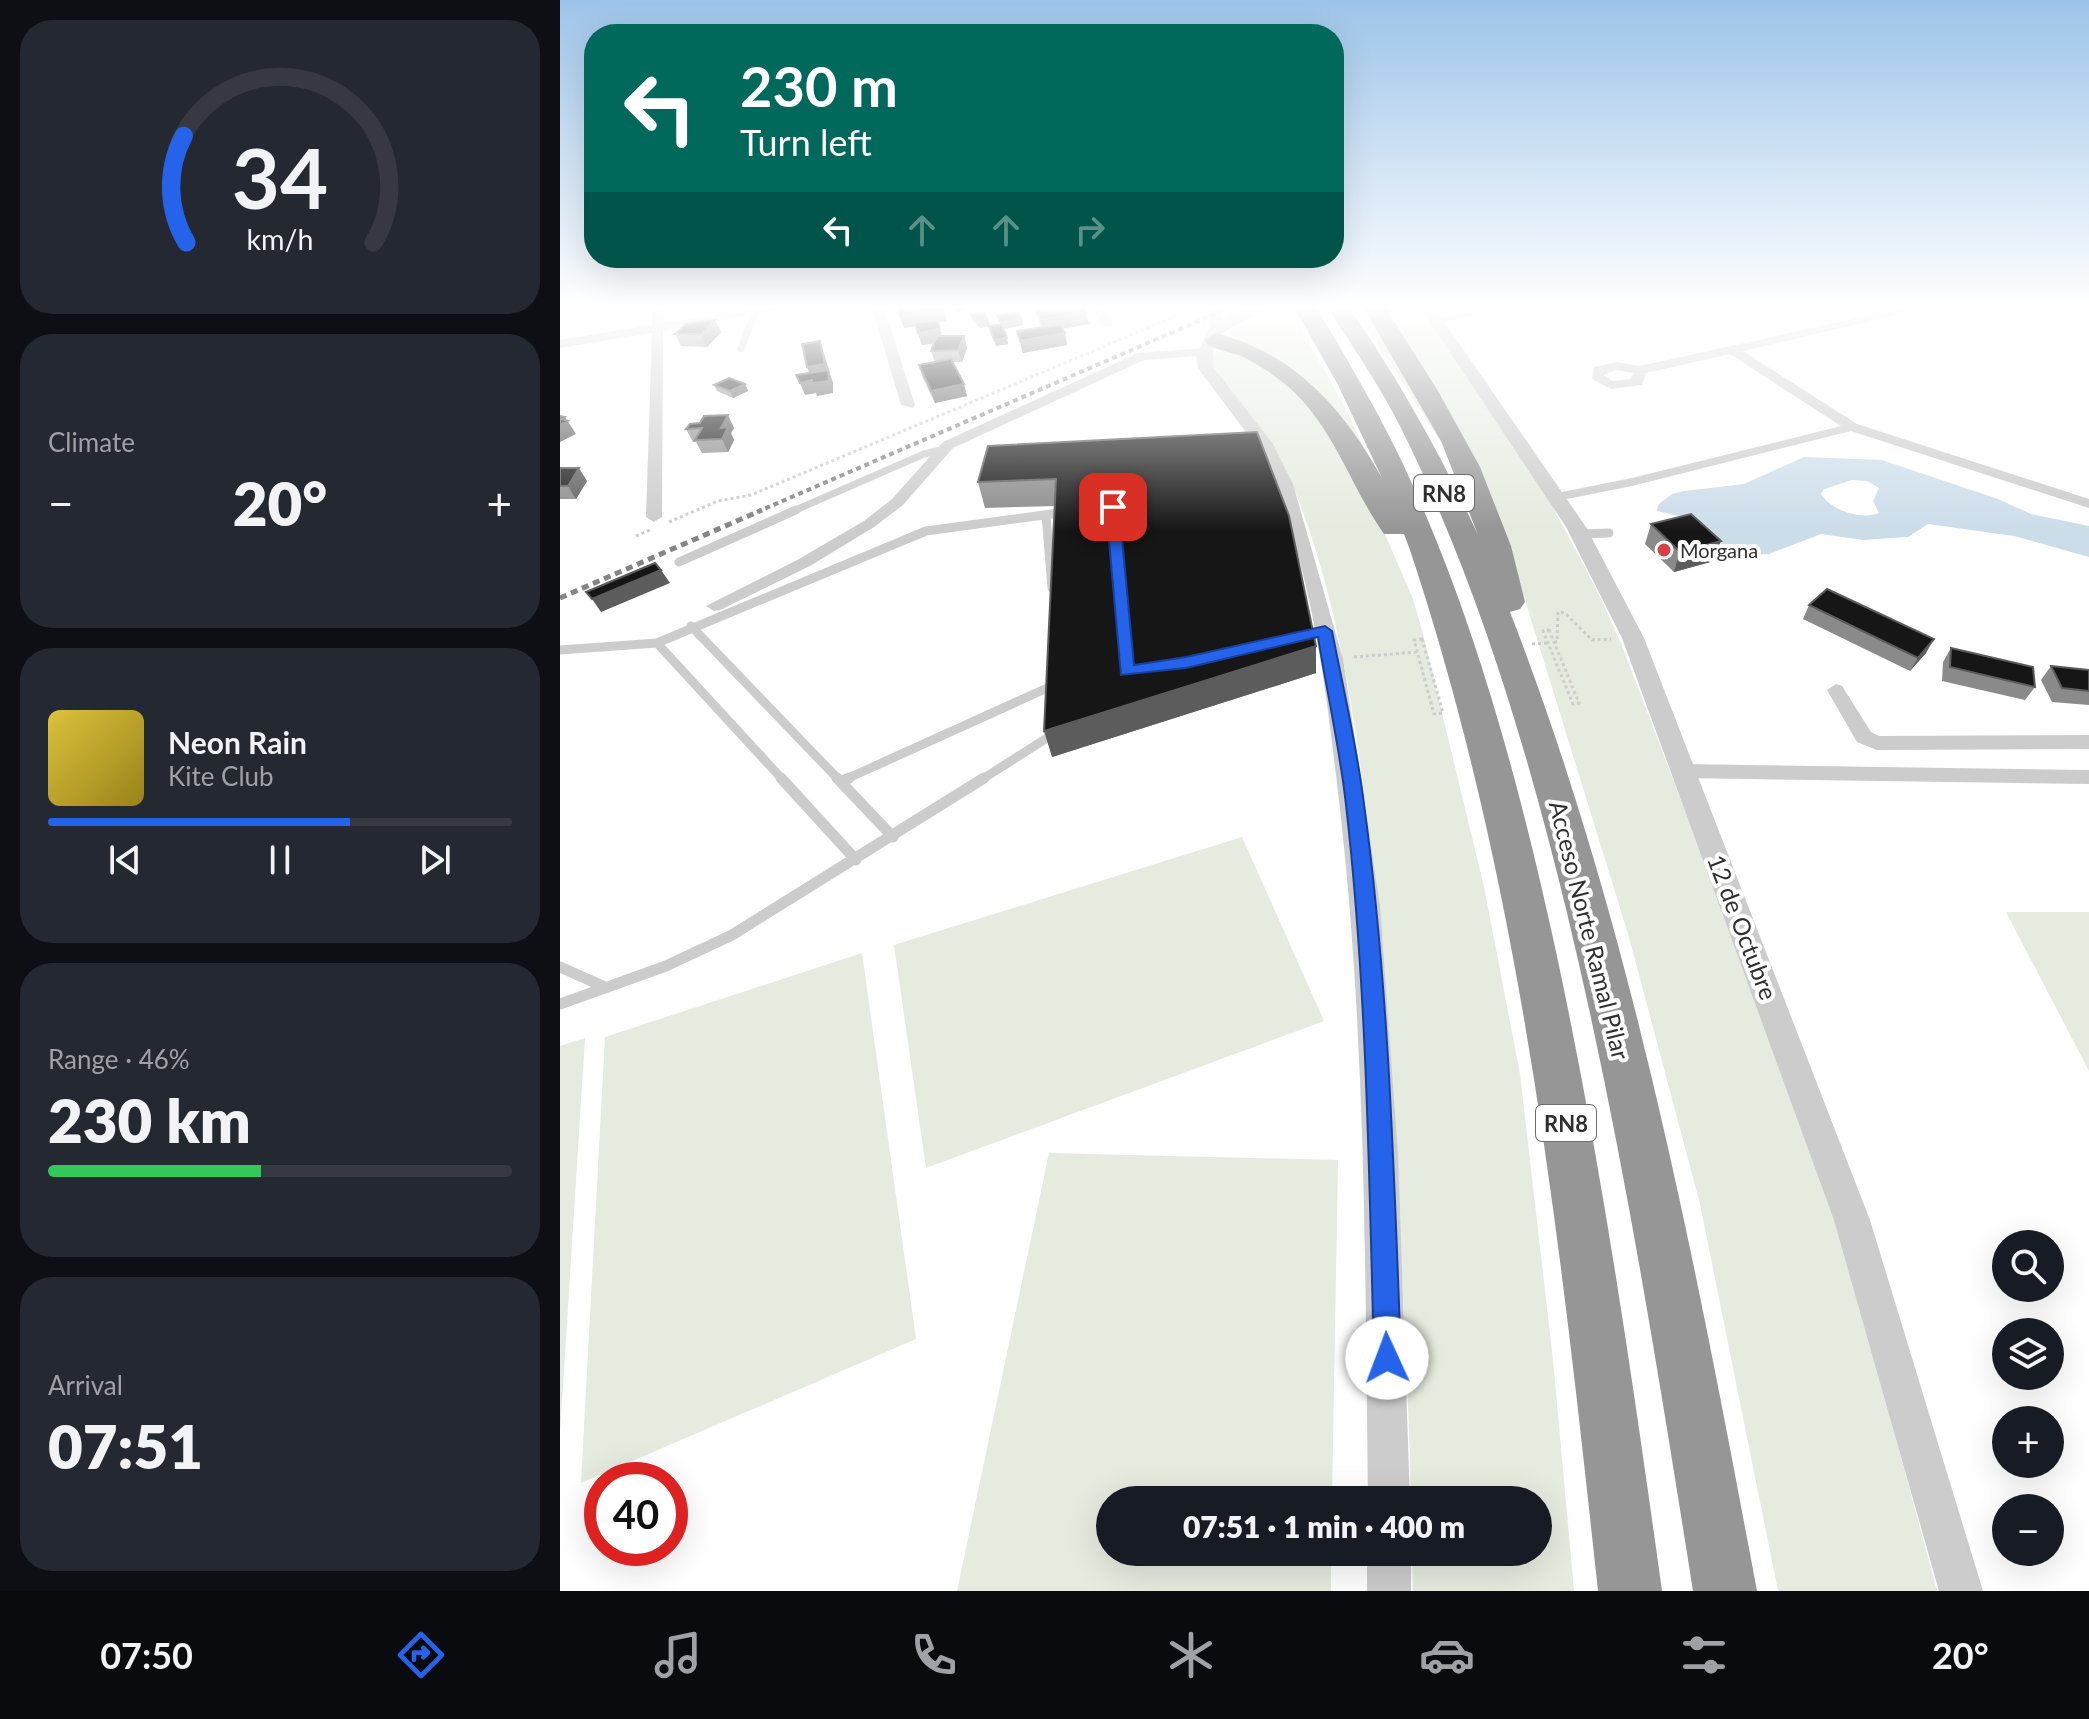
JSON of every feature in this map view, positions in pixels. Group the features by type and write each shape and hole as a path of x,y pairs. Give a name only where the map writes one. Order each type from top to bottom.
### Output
{"highway":[{"path":"1293,381 1336,424 1375,491 1464,663"},
{"name":"RN8","path":"1349,381 1390,461 1464,663 1527,910 1560,1085 1596,1317 1630,1591"},
{"name":"Acceso Norte Ramal Pilar","path":"1385,381 1414,427 1460,527 1523,692 1597,947 1640,1128 1687,1369 1725,1591"},
{"path":"1420,381 1480,495 1504,569 1523,692"}],"street":[{"path":"656,524 658,381"},
{"path":"901,381 908,405"},
{"path":"714,606 788,572 890,509 925,463 941,450 1088,381"},
{"path":"1214,381 1246,418 1303,543 1317,632 1355,802 1366,906 1381,1154 1389,1486"},
{"name":"12 de Octubre","path":"1478,381 1580,534 1633,638 1852,1220 1961,1591"},
{"path":"1781,381 1852,427 2089,504"},
{"path":"1557,497 1632,482 1852,427"},
{"path":"1836,690 1864,737 1877,743 2089,742"},
{"path":"1683,771 2089,777"},
{"path":"1389,1566 1389,1591"}],"lane":[{"path":"679,562 924,454 941,450"},
{"path":"560,650 657,643 691,626 926,531 1073,512"},
{"path":"1046,515 1051,595"},
{"path":"1580,534 1609,533"},
{"path":"691,626 843,781 893,837"},
{"path":"657,643 856,860"},
{"path":"1046,688 1047,672"},
{"path":"843,781 1069,679"},
{"path":"560,1004 666,966 732,935 1067,726"},
{"path":"560,967 605,987"}],"path":[{"path":"636,536 656,524 718,501 751,495 1024,381"},
{"path":"1554,642 1557,642 1558,612 1565,613 1592,640 1633,638"},
{"path":"1549,630 1554,642 1574,691 1579,703 1573,704 1543,631 1549,630"},
{"path":"1422,639 1443,713 1434,714 1418,652 1414,640 1422,639"},
{"path":"1325,660 1418,652"}],"shaded area":[{"path":"1224,381 1282,381 1317,413 1374,509 1413,599 1423,634 1484,887 1520,1074 1553,1360 1574,1591 1413,1591 1412,1566 1552,1566 1552,1486 1410,1486 1404,1308 1392,1116 1364,796 1344,663 1329,598 1312,537 1290,479 1273,448"},
{"path":"1289,381 1330,381 1384,492 1343,425"},
{"path":"1401,381 1409,381 1447,451"},
{"path":"1424,381 1472,381 1549,500 1599,594 1624,651 1750,981 1843,1241 1937,1591 1778,1591 1700,1204 1629,937 1504,532"},
{"path":"1242,837 1324,1021 926,1168 894,945"},
{"path":"2006,912 2089,912 2089,1071"},
{"path":"862,953 916,1339 630,1462 584,1462 584,1482 581,1483 605,1037"},
{"path":"585,1038 560,1433 560,1046"},
{"path":"1049,1153 1338,1160 1332,1486 1096,1486 1096,1566 1331,1566 1331,1591 957,1591"}],"water":[{"path":"1804,457 1882,460 1998,499 2031,514 2089,526 2089,557 2014,536 1928,524 1908,537 1863,540 1821,534 1769,554 1751,555 1730,550 1683,517 1657,511 1658,505 1672,494 1744,484","holes":["1852,480 1867,481 1879,488 1873,501 1879,513 1864,515 1847,512 1832,505 1821,494 1824,489"]}],"building":[{"path":"722,381 745,384 730,391 714,385"},
{"path":"926,381 963,381 964,384 931,391"},
{"path":"728,415 721,428 728,427 722,439 695,440 702,428 686,429 690,424 700,423 704,416"},
{"path":"1257,432 1289,516 1316,646 1044,731 1056,479 978,482 988,446"},
{"path":"560,468 579,468 568,486 560,486"},
{"path":"1691,514 1721,541 1680,552 1651,524"},
{"path":"655,563 661,570 592,599 586,592"},
{"path":"1827,589 1934,639 1918,658 1809,605"},
{"path":"1951,648 2033,667 2035,687 1950,667"},
{"path":"2051,666 2089,670 2089,691 2062,688"}],"railway":[{"path":"757,512 1059,381"},
{"path":"560,598 762,510"}],"place":[{"name":"Morgana","path":"1664,550"}],"route":[{"path":"1113,507 1127,671 1186,663 1325,631 1355,802 1366,906 1381,1154 1387,1358"}]}
